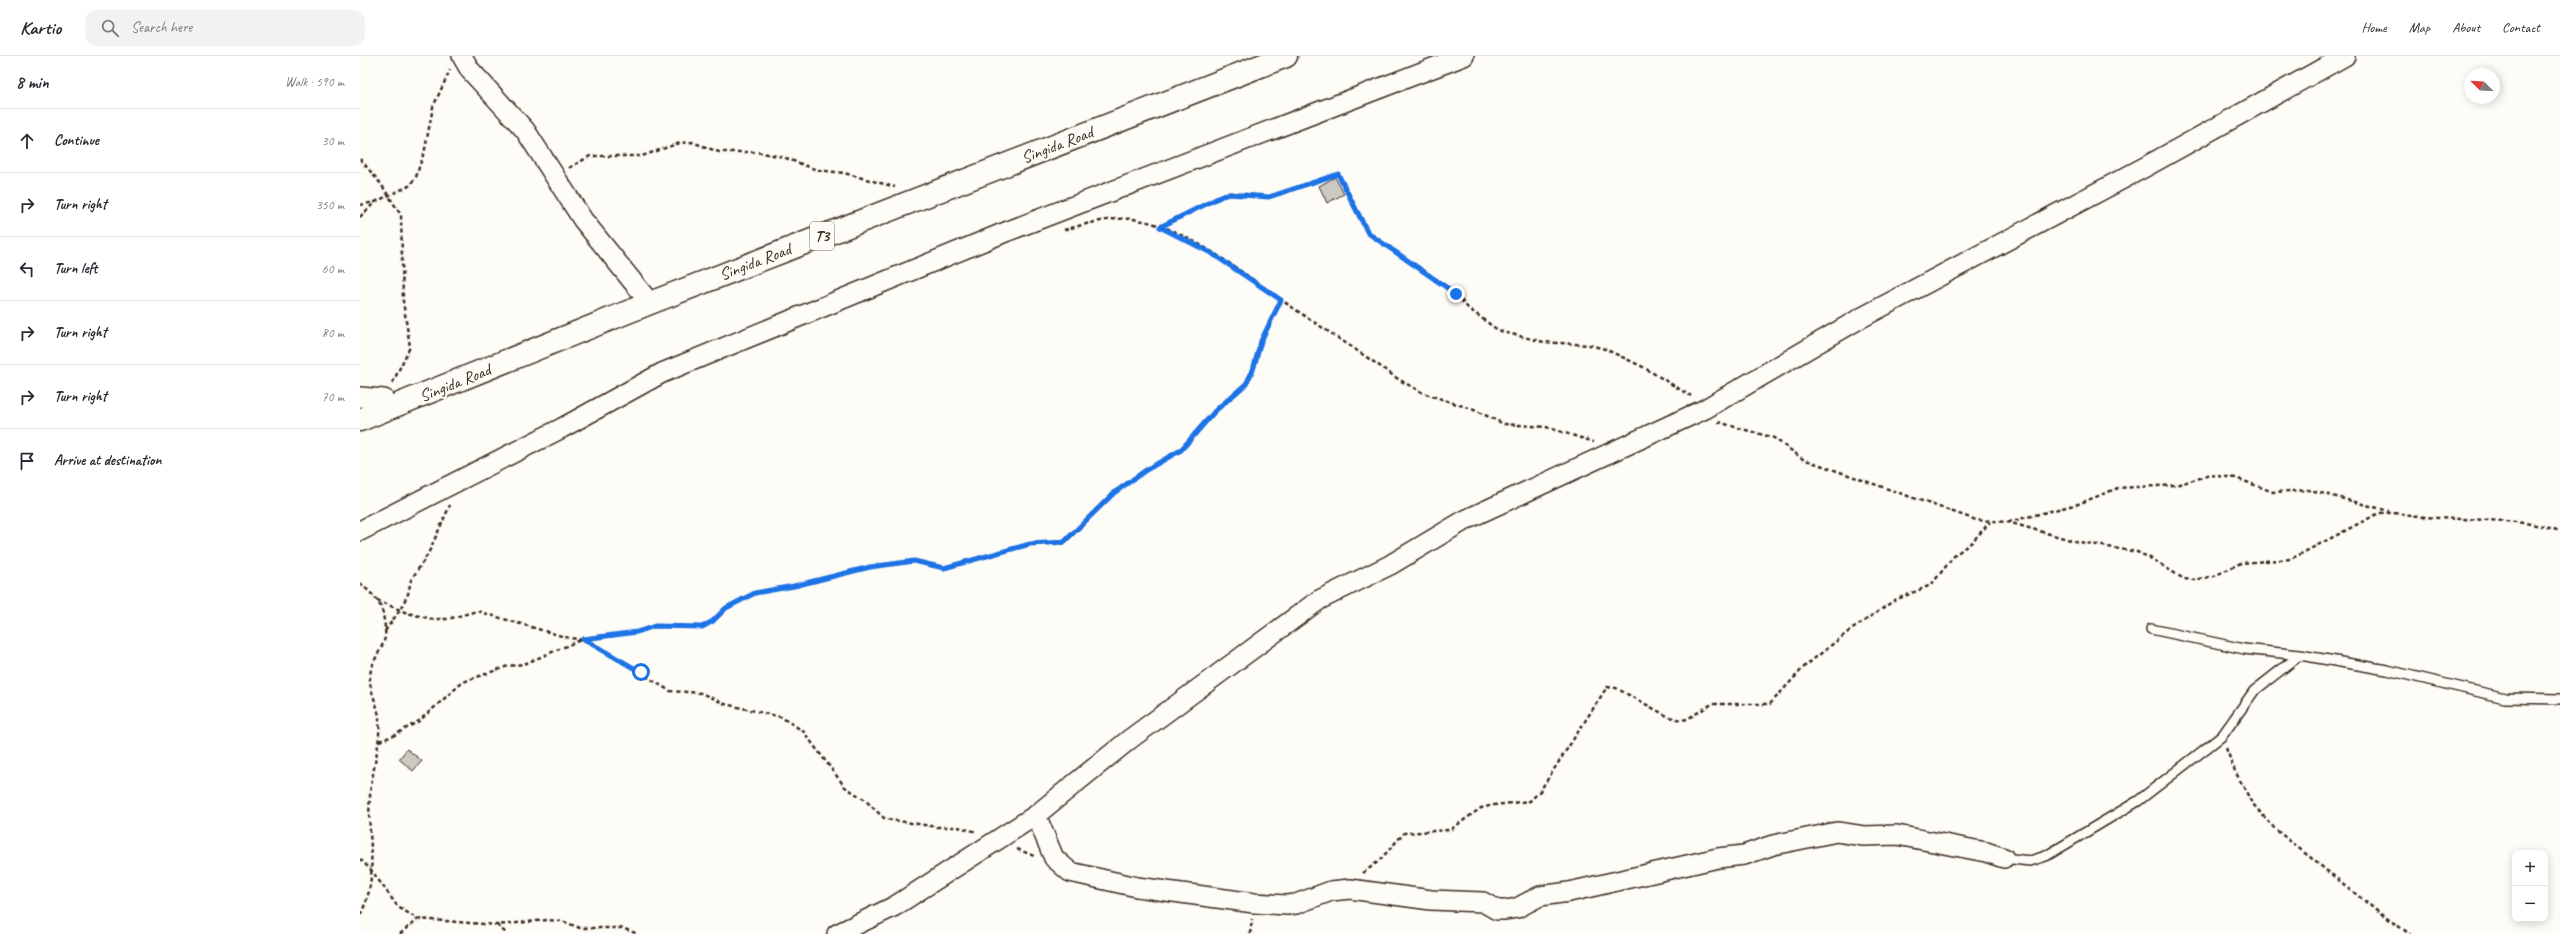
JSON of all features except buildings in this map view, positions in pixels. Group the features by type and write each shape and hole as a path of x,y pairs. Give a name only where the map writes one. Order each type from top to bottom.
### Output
{"highway":[{"name":"Singida Road","path":"360,420 650,303 1286,56"}],"street":[{"path":"360,531 562,428 662,373 1003,232 1464,56"},
{"path":"837,934 895,906 1036,815 1130,739 1319,600 1390,565 1465,520 1621,450 1705,409 1859,319 2138,170 2345,56"},
{"path":"457,61 470,70 524,130 553,177 603,246 650,303"},
{"path":"360,397 384,399"},
{"path":"1036,815 1054,858 1063,868 1070,872 1137,887 1254,903 1296,904 1339,889 1431,900 1483,902 1497,910 1505,910 1517,908 1540,896 1569,892 1718,858 1744,855 1773,845 1837,832 1864,836 1897,835 1986,852 2004,858"}],"lane":[{"path":"2151,629 2244,649 2300,655 2387,670 2505,698 2560,699"},
{"path":"2004,858 2030,861 2046,856 2138,801 2222,736 2254,691 2300,655"}],"path":[{"path":"360,205 389,197 409,186 416,177 425,149 433,107 457,61"},
{"path":"553,177 590,156 642,156 680,143 692,142 719,152 751,151 783,157 812,169 844,172 925,196"},
{"path":"360,160 401,215 403,301 410,347 407,356 384,399"},
{"path":"1160,227 1229,194 1269,197 1338,174 1368,233 1454,292 1468,308 1495,328 1503,332 1544,342 1590,344 1605,349 1643,367 1693,397 1705,409 1704,414 1712,421 1774,438 1803,459 1976,520 2008,522 2078,504 2118,488 2176,485 2210,475 2236,478 2272,492 2310,490 2392,512 2425,517 2531,524 2560,531"},
{"path":"360,217 375,202"},
{"path":"1061,231 1119,219 1148,222 1211,253 1398,379 1423,392 1472,409 1504,424 1546,427 1621,450"},
{"path":"360,583 378,600 400,610 432,619 448,620 477,612 565,637 583,639 637,632 655,626 702,627 713,621 726,608 755,593 794,586 870,567 914,561 944,568 1024,545 1064,542 1114,493 1146,470 1181,450 1215,411 1246,384 1253,370 1261,341 1281,300"},
{"path":"384,631 400,610 408,594 411,580 428,554 451,504"},
{"path":"2008,522 2074,541 2137,552 2150,558 2184,579 2202,580 2241,563 2292,559 2368,517 2392,512"},
{"path":"1339,889 1375,865 1404,833 1450,830 1481,808 1494,804 1530,801 1540,791 1607,687 1616,688 1665,715 1682,720 1687,719 1712,704 1770,704 1806,666 1848,632 1895,600 1931,585 1955,554 1972,542 1990,522"},
{"path":"360,915 368,893 372,870 368,809 371,779 379,741 379,717 370,684 370,674 384,641 382,611 378,600"},
{"path":"379,741 393,736 419,721 463,682 508,666 524,664 583,639"},
{"path":"583,639 670,691 701,693 724,704 781,717 803,731 845,787 864,799 885,819 938,827 965,828 1023,851 1035,858"},
{"path":"2222,736 2235,771 2252,803 2275,829 2382,915 2410,934"},
{"path":"360,859 372,870 398,907 418,919 497,925 547,920 562,921 580,928 622,928 638,934"},
{"path":"400,934 418,919"},
{"path":"497,925 506,934"}],"route":[{"path":"641,672 583,639 627,634 655,626 691,629 702,627 713,621 723,610 751,594 794,586 870,567 920,561 944,568 1010,550 1018,546 1038,543 1059,544 1073,536 1086,520 1114,493 1146,470 1181,450 1194,437 1215,411 1250,380 1258,348 1281,300 1211,253 1177,234 1160,227 1222,196 1229,194 1269,197 1293,190 1332,174 1338,174 1348,199 1365,230 1415,267 1456,294"}]}
